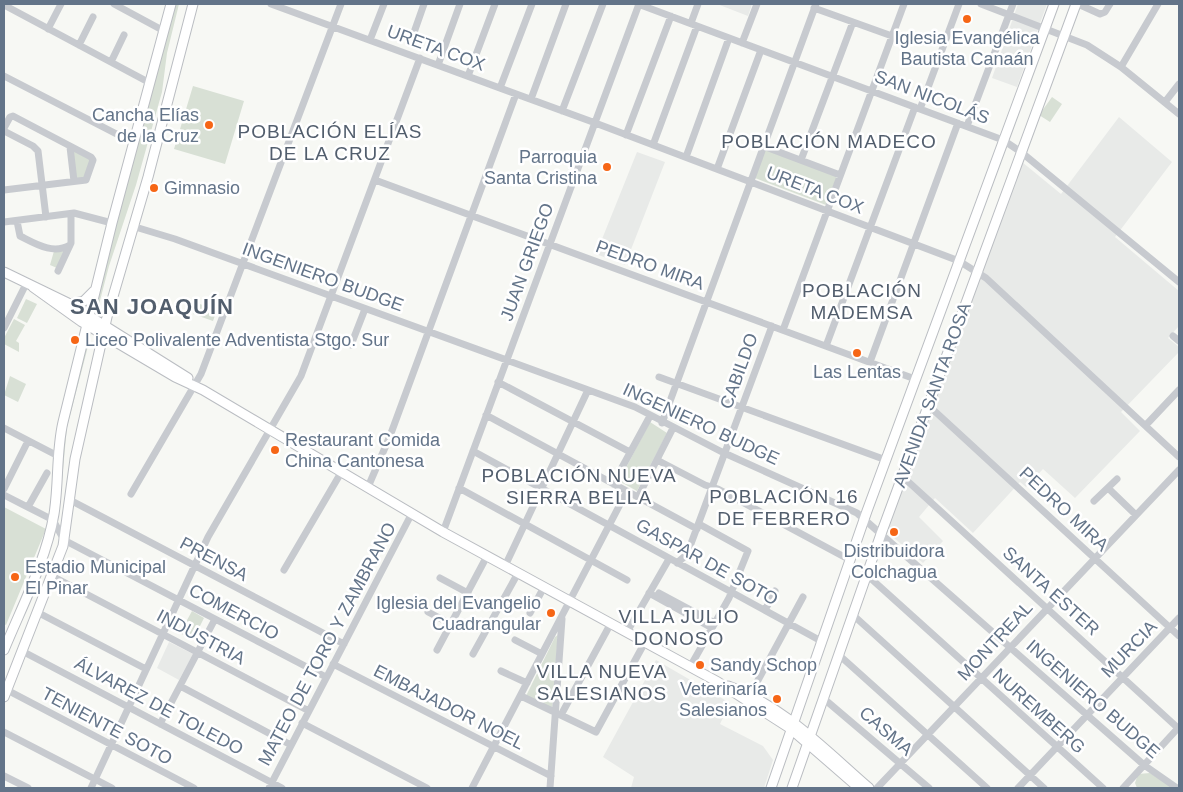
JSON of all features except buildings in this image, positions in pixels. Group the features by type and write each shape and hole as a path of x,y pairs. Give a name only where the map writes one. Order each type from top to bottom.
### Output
{"main road":[{"path":"4,650 7,632 44,552 53,520 58,456 63,422 112,223 171,4"},
{"path":"5,693 52,576 64,540 76,451 104,330 132,226 148,177 193,4"},
{"name":"AVENIDA SANTA ROSA","path":"771,788 915,379 1054,4"},
{"name":"AVENIDA SANTA ROSA","path":"792,788 902,476 1077,4"},
{"path":"4,272 70,304 90,316 104,330 175,377 195,385 443,532 718,682 792,726"},
{"path":"30,286 88,326 104,330"},
{"path":"70,304 84,301 96,289"},
{"path":"718,682 750,695 792,726 859,788"},
{"path":"808,740 869,788"}],"street":[{"path":"17,12 21,4"},
{"path":"48,29 61,4"},
{"path":"114,4 164,31"},
{"name":"URETA COX","path":"271,4 561,110 959,261 977,271 1179,457"},
{"path":"131,494 195,385 243,264 341,4"},
{"path":"370,40 384,4"},
{"path":"409,41 423,4"},
{"path":"436,64 456,4"},
{"path":"436,64 460,4"},
{"path":"468,76 496,4"},
{"path":"500,88 532,4"},
{"path":"531,99 566,4"},
{"path":"561,110 601,4"},
{"name":"SAN NICOLÁS","path":"639,4 1003,140 1021,152 1179,282"},
{"name":"JUAN GRIEGO","path":"443,532 639,4"},
{"path":"653,145 694,25 698,4"},
{"path":"742,43 757,4"},
{"path":"783,330 904,4"},
{"path":"826,346 959,4"},
{"path":"981,4 1088,45 1121,67 1179,114"},
{"path":"967,126 1013,4"},
{"path":"1077,4 1100,14 1105,12 1110,4"},
{"path":"1121,67 1158,4"},
{"path":"4,5 150,83"},
{"path":"662,423 815,6 892,36"},
{"path":"625,134 669,15"},
{"path":"79,45 93,17"},
{"path":"801,160 853,22"},
{"path":"110,62 124,35"},
{"path":"686,157 730,38"},
{"path":"717,169 762,50"},
{"path":"91,788 212,529 301,376 420,58"},
{"path":"4,76 134,143"},
{"path":"1164,102 1179,84"},
{"path":"368,486 384,450 429,332 516,94"},
{"path":"4,190 42,185 74,181 87,180 93,159 10,116 4,129 37,149 42,185 46,217"},
{"path":"870,362 958,123"},
{"name":"URETA COX","path":"763,146 840,175"},
{"path":"70,147 74,181"},
{"name":"PEDRO MIRA","path":"375,180 915,379"},
{"path":"4,222 71,214 112,223"},
{"path":"58,271 70,245 71,214"},
{"path":"17,221 20,236 43,247 54,249 70,245"},
{"name":"INGENIERO BUDGE","path":"132,226 243,264 588,390 650,416 726,453 844,506 865,518 1144,765 1177,788"},
{"path":"4,328 30,286"},
{"path":"351,345 365,309"},
{"name":"CABILDO","path":"677,563 688,552 772,326"},
{"path":"1173,336 1179,342"},
{"path":"659,377 886,460"},
{"path":"498,382 630,452"},
{"path":"505,566 588,390"},
{"path":"1146,425 1179,390"},
{"name":"PEDRO MIRA","path":"928,406 1179,636"},
{"path":"486,415 638,497 748,551 731,592 690,667"},
{"path":"614,484 650,416"},
{"path":"4,428 58,456"},
{"path":"638,497 673,428"},
{"path":"4,489 28,441"},
{"name":"GASPAR DE SOTO","path":"473,451 821,642"},
{"path":"657,460 705,485 713,487 850,560"},
{"name":"MONTREAL","path":"877,788 1179,470"},
{"path":"284,570 342,472"},
{"path":"28,507 47,473"},
{"name":"SANTA ESTER","path":"902,476 1179,728"},
{"path":"1094,501 1117,479"},
{"path":"459,488 627,580"},
{"path":"1108,488 1136,514"},
{"path":"472,788 627,491"},
{"path":"4,494 53,520 64,540"},
{"name":"PRENSA","path":"70,500 344,644"},
{"name":"MATEO DE TORO Y ZAMBRANO","path":"270,786 412,513"},
{"name":"COMERCIO","path":"64,540 326,677"},
{"path":"438,650 488,556"},
{"path":"628,632 669,558"},
{"path":"473,654 518,573"},
{"name":"NUREMBERG","path":"867,575 1103,788"},
{"name":"INDUSTRIA","path":"52,576 309,711"},
{"path":"440,578 468,593"},
{"path":"530,613 544,587"},
{"path":"765,610 775,591"},
{"path":"649,593 668,600 714,625"},
{"path":"659,593 668,600"},
{"path":"750,695 803,597"},
{"path":"37,612 146,669"},
{"path":"428,612 451,624"},
{"path":"550,788 558,714 562,614"},
{"path":"853,615 1044,788"},
{"name":"MURCIA","path":"1018,788 1179,618"},
{"path":"160,724 215,619"},
{"path":"558,714 611,623"},
{"path":"515,640 542,654"},
{"path":"521,696 596,732 645,642"},
{"name":"ÁLVAREZ DE TOLEDO","path":"22,651 129,707 270,786 282,788"},
{"path":"839,655 987,788"},
{"name":"EMBAJADOR NOEL","path":"333,664 551,776"},
{"path":"501,671 527,683"},
{"path":"180,686 291,745"},
{"name":"TENIENTE SOTO","path":"5,693 194,788"},
{"name":"CASMA","path":"824,698 929,788"},
{"path":"302,723 427,788"},
{"path":"1123,788 1179,728"},
{"path":"4,732 112,788"},
{"path":"4,776 28,788"},
{"path":"1131,780 1133,788"}],"shaded area":[{"path":"173,4 179,4 167,53 162,92 136,185 109,266 67,427 59,512 57,513 59,465 67,414"},
{"path":"717,4 752,4 748,16"},
{"path":"1018,4 1047,4 1017,87 992,78"},
{"name":"Cancha Elías de la Cruz","path":"193,86 244,101 225,164 174,149"},
{"path":"1052,97 1062,104 1050,122 1039,115"},
{"path":"1119,117 1172,162 1115,237 1179,291 1179,326 1168,338 1179,347 1179,352 1121,412 1140,431 1075,498 1043,469 1026,487 1020,482 973,533 935,498 919,517 943,541 923,563 886,531 1022,162 1061,194"},
{"path":"765,149 837,176 826,205 755,178"},
{"path":"73,150 90,158 87,177 77,179 75,177"},
{"path":"637,152 665,162 625,265 596,254"},
{"path":"65,250 57,268 50,265 54,251"},
{"path":"26,299 37,304 27,323 17,318"},
{"path":"197,303 217,310 213,321 193,314"},
{"path":"14,319 25,325 16,341 19,343 19,352 4,344 4,338"},
{"path":"10,376 26,384 18,402 4,395"},
{"path":"650,422 667,433 637,491 619,481"},
{"name":"Estadio Municipal El Pinar","path":"4,507 46,529 6,625 4,624"},
{"path":"192,611 204,618 193,640 180,633"},
{"path":"558,635 552,709 526,696 555,637"},
{"path":"169,642 193,654 179,680 157,668"},
{"path":"656,660 730,703 720,724 763,746 773,760 764,788 631,788 634,777 603,757"},
{"path":"1150,773 1174,788 1137,788 1135,783 1138,774"}],"place":[{"name":"Iglesia Evangélica Bautista Canaán","path":"967,19"},
{"name":"Cancha Elías de la Cruz","path":"209,125"},
{"name":"Parroquia Santa Cristina","path":"607,167"},
{"name":"Gimnasio","path":"154,188"},
{"name":"Liceo Polivalente Adventista Stgo. Sur","path":"75,340"},
{"name":"Las Lentas","path":"857,353"},
{"name":"Restaurant Comida China Cantonesa","path":"275,450"},
{"name":"Distribuidora Colchagua","path":"894,532"},
{"name":"Estadio Municipal El Pinar","path":"15,577"},
{"name":"Iglesia del Evangelio Cuadrangular","path":"551,613"},
{"name":"Sandy Schop","path":"700,665"},
{"name":"Veterinaría Salesianos","path":"777,699"}],"district":[{"name":"POBLACIÓN MADECO","path":"829,141"},
{"name":"POBLACIÓN ELÍAS DE LA CRUZ","path":"330,142"},
{"name":"POBLACIÓN MADEMSA","path":"862,301"},
{"name":"SAN JOAQUÍN","path":"152,306"},
{"name":"POBLACIÓN NUEVA SIERRA BELLA","path":"579,486"},
{"name":"POBLACIÓN 16 DE FEBRERO","path":"784,507"},
{"name":"VILLA JULIO DONOSO","path":"679,627"},
{"name":"VILLA NUEVA SALESIANOS","path":"602,682"}]}
